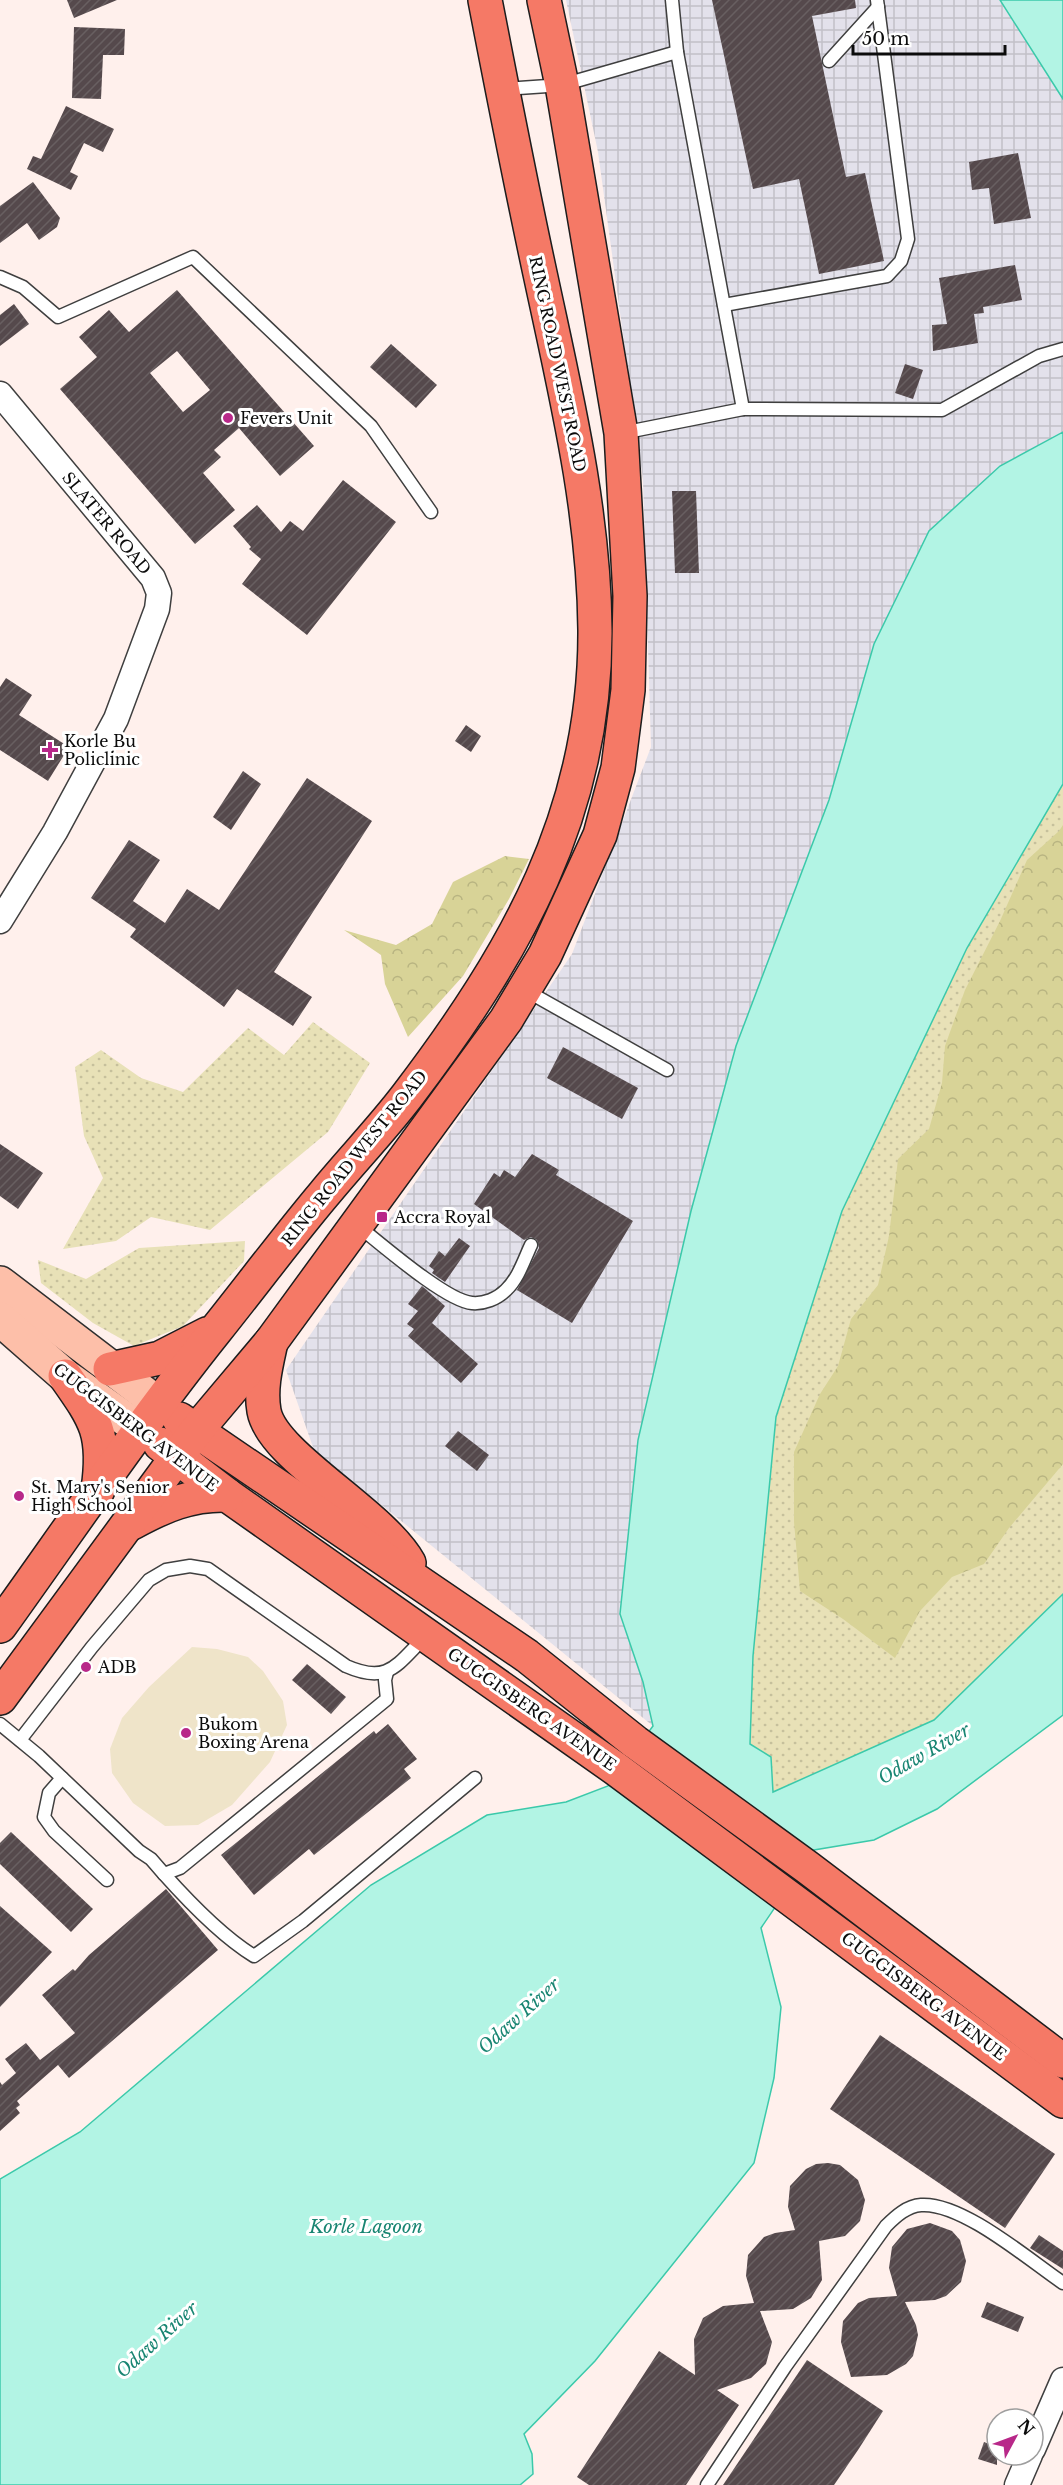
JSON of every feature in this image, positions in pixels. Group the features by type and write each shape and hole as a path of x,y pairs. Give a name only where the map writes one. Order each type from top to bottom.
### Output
{"main road":[{"name":"RING ROAD WEST ROAD","path":"0,1698 128,1525 217,1329 322,1196 406,1098 504,954 537,894 568,817 584,753 592,692 595,633 593,569 577,441 485,0"},
{"name":"RING ROAD WEST ROAD","path":"0,1626 98,1491 271,1342 506,1020 545,955 600,835 618,768 628,690 630,596 621,434 562,85 544,0"},
{"path":"171,1429 219,1349 379,1138 406,1098"},
{"name":"GUGGISBERG AVENUE","path":"0,1283 110,1369 171,1429 227,1494 616,1769 1063,2101"},
{"name":"GUGGISBERG AVENUE","path":"0,1319 65,1376 171,1429 478,1621 527,1656 635,1742 807,1867 1063,2061"},
{"path":"110,1369 160,1358 217,1329"},
{"path":"271,1342 263,1378 264,1413 291,1452 372,1518 399,1546 418,1579 478,1621"},
{"path":"65,1376 98,1428 102,1447 98,1491"},
{"path":"128,1525 165,1506 187,1498 227,1494"}],"street":[{"name":"SLATER ROAD","path":"0,394 153,578 159,592 157,609 116,719 55,832 0,921"},
{"path":"1045,2421 1063,2380"},
{"path":"1017,2485 1025,2467"}],"lane":[{"path":"672,0 677,52 743,409"},
{"path":"724,305 887,276 901,261 908,239 878,4"},
{"path":"829,61 878,4"},
{"path":"502,89 562,85 677,52"},
{"path":"0,276 23,287 58,317 193,257 371,426 431,512"},
{"path":"621,434 743,409 942,410 1039,356 1063,350"},
{"path":"524,989 667,1070"},
{"path":"356,1224 430,1281 457,1299 471,1303 487,1302 506,1290 531,1245"},
{"path":"20,1740 92,1647 149,1580 166,1570 190,1566 208,1569 346,1666 364,1674 387,1672"},
{"path":"164,1874 180,1868 387,1699 385,1680 387,1672 427,1635"},
{"path":"0,1724 62,1778 139,1851 152,1859 186,1899 236,1945 254,1956 303,1921 475,1779"},
{"path":"62,1778 49,1793 44,1817 54,1831 106,1880"},
{"path":"707,2485 785,2367 886,2226 900,2212 919,2205 943,2206 965,2216 1063,2283"}],"shaded area":[{"path":"566,0 1000,0 1063,99 1063,432 1000,466 929,531 874,644 829,800 736,1046 691,1211 638,1440 620,1614 643,1682 653,1726 314,1450 286,1370 572,954 651,747 643,480 598,152"},
{"path":"1063,784 1063,1594 934,1720 773,1792 750,1744 753,1656 776,1417 842,1211 967,948"},
{"path":"313,1022 370,1063 328,1132 210,1230 151,1217 116,1241 63,1249 103,1178 84,1136 75,1067 101,1050 141,1078 183,1092 248,1028 284,1055"},
{"path":"245,1241 244,1261 183,1326 134,1346 93,1323 41,1283 38,1260 86,1279 139,1248"},
{"path":"192,1647 217,1649 248,1657 263,1671 283,1701 287,1725 270,1762 232,1805 198,1825 165,1826 133,1803 112,1773 110,1749 122,1718 149,1687"}],"green space":[{"path":"1063,825 1063,1464 1009,1528 984,1564 952,1577 920,1611 895,1658 843,1619 800,1591 794,1522 794,1452 820,1394 838,1366 851,1319 878,1285 889,1236 898,1159 929,1129 942,1083 945,1046 965,990 1000,921 1027,860"},
{"path":"505,856 529,859 509,899 463,976 408,1037 385,984 381,955 344,930 396,945 432,924 453,882"}],"water":[{"path":"1000,0 1063,0 1063,99"},
{"name":"Korle Lagoon","path":"1063,432 1063,784 967,948 842,1211 776,1417 753,1656 750,1744 771,1757 773,1792 934,1720 1063,1594 1063,1715 937,1809 874,1840 814,1850 761,1928 781,2007 774,2078 754,2163 595,2361 524,2434 532,2454 533,2474 520,2485 0,2485 0,2179 80,2132 371,1885 487,1815 566,1802 608,1786 653,1726 643,1682 620,1614 638,1440 691,1211 736,1046 829,800 874,644 929,531 1000,466"}],"building":[{"path":"67,0 117,0 74,18"},
{"path":"712,0 855,0 856,8 812,16 846,177 865,173 884,261 819,274 799,179 753,189"},
{"path":"74,27 125,29 124,55 103,55 101,99 72,98"},
{"path":"66,106 114,129 103,152 84,143 70,172 78,176 71,190 27,169 33,156 41,159"},
{"path":"1018,153 1031,218 994,224 989,188 972,190 969,162"},
{"path":"33,182 60,218 57,227 39,240 27,223 0,243 0,206"},
{"path":"1015,265 1022,300 983,307 984,313 974,314 978,343 933,351 932,325 947,324 939,278"},
{"name":"Fevers Unit","path":"177,290 314,446 280,476 239,428 214,450 221,457 203,473 235,510 195,544 60,389 97,357 79,337 109,310 129,332","holes":["177,351 210,390 183,412 150,373"]},
{"path":"14,304 29,324 0,346 0,315"},
{"path":"391,344 437,385 416,408 370,367"},
{"path":"905,364 923,370 913,399 895,393"},
{"path":"343,480 396,522 307,635 242,584 261,559 249,549 251,547 233,526 257,505 281,532 290,521 303,531"},
{"path":"672,491 696,491 699,573 675,573"},
{"path":"6,678 32,695 19,715 69,747 48,781 0,750 0,687"},
{"path":"466,725 481,736 471,752 455,741"},
{"path":"243,771 261,784 231,830 213,817"},
{"path":"307,778 372,821 274,972 312,997 293,1026 237,989 224,1007 130,937 136,929 91,898 129,840 160,860 133,901 165,923 187,889 219,910"},
{"path":"563,1047 638,1088 622,1119 547,1078"},
{"path":"0,1144 43,1173 18,1209 0,1196"},
{"path":"532,1154 559,1170 556,1175 633,1221 572,1323 517,1290 539,1248 537,1240 531,1237 524,1240 474,1204 494,1173 500,1177 504,1170 515,1177"},
{"path":"459,1238 470,1246 445,1282 432,1273 434,1270 429,1266 439,1251 445,1256"},
{"path":"422,1286 445,1306 432,1323 478,1364 461,1383 408,1336 414,1329 407,1324 418,1311 408,1304"},
{"path":"458,1431 489,1455 477,1471 445,1446"},
{"path":"307,1664 346,1697 331,1714 292,1680"},
{"path":"388,1724 417,1759 404,1769 411,1778 314,1855 309,1849 254,1895 221,1855 374,1731 376,1734"},
{"path":"11,1832 93,1909 71,1932 0,1864 0,1843"},
{"path":"166,1889 218,1950 69,2078 58,2065 17,2101 20,2105 16,2108 20,2113 0,2131 0,2082 2,2085 16,2073 5,2059 26,2043 40,2060 75,2033 42,1995 73,1969 75,1971 89,1955"},
{"path":"0,1906 52,1952 0,2007"},
{"path":"880,2035 1055,2154 1005,2228 830,2109"},
{"path":"816,2164 840,2165 858,2180 865,2200 860,2221 845,2236 819,2241 822,2280 811,2298 793,2309 760,2311 772,2342 766,2364 751,2378 717,2390 739,2405 686,2485 589,2485 577,2477 659,2351 695,2375 694,2339 703,2318 723,2306 754,2303 746,2276 748,2255 764,2237 795,2230 788,2207 790,2186 806,2169"},
{"path":"930,2223 952,2231 960,2240 966,2261 961,2282 946,2296 935,2300 905,2302 916,2325 918,2335 913,2356 906,2364 887,2375 851,2377 841,2342 843,2321 858,2303 869,2298 897,2296 889,2268 892,2247 907,2229"},
{"path":"1039,2235 1063,2251 1063,2269 1030,2248"},
{"path":"987,2302 1024,2317 1018,2332 981,2317"},
{"path":"807,2360 883,2411 858,2450 834,2485 723,2485"},
{"path":"984,2442 985,2442 985,2461 978,2459"}],"place":[{"name":"Fevers Unit","path":"228,418"},
{"name":"Korle Bu Policlinic","path":"50,750"},
{"name":"Accra Royal","path":"382,1217"},
{"name":"St. Mary's Senior High School","path":"19,1496"},
{"name":"ADB","path":"86,1667"},
{"name":"Bukom Boxing Arena","path":"186,1733"}],"water label":[{"name":"Odaw River","path":"924,1754"},
{"name":"Odaw River","path":"519,2016"},
{"name":"Odaw River","path":"157,2340"}]}
